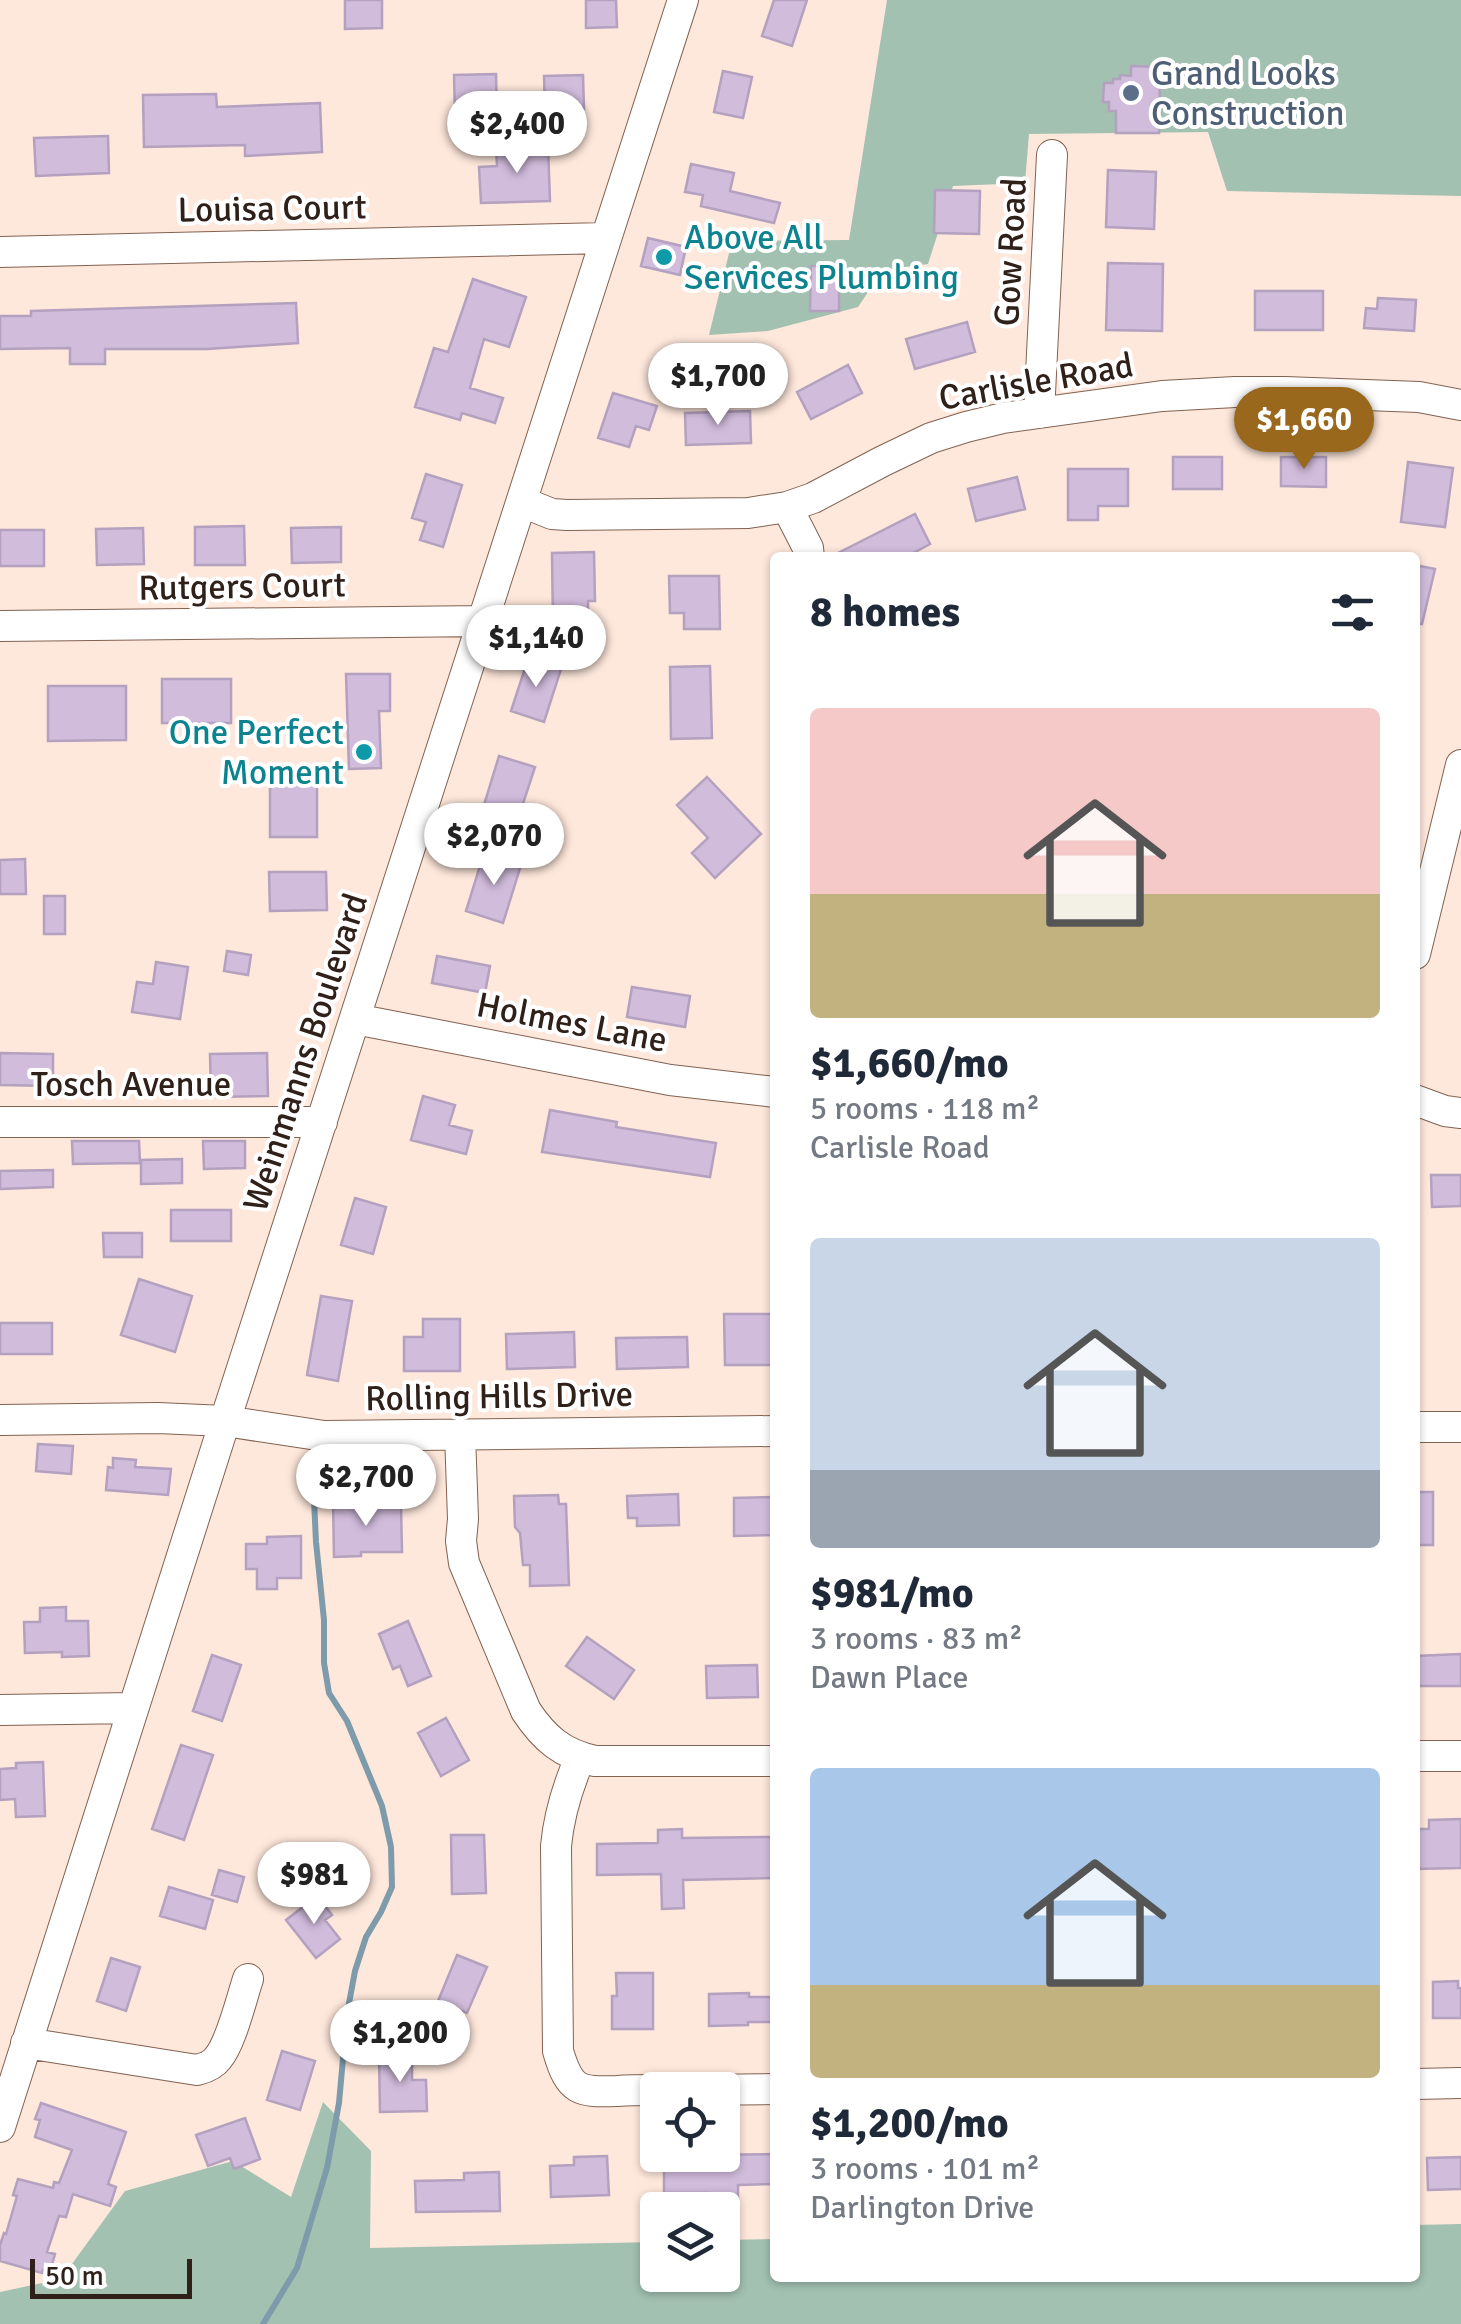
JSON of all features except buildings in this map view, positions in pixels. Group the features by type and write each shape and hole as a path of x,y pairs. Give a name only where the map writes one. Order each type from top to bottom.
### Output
{"street":[{"name":"Weinmanns Boulevard","path":"0,2127 684,0"},
{"name":"Gow Road","path":"1039,413 1052,155"},
{"name":"Louisa Court","path":"0,252 606,238"},
{"name":"Carlisle Road","path":"522,502 552,514 567,515 748,513 787,507 931,438 966,427 1162,396 1235,392 1419,397 1461,404"},
{"path":"787,507 808,552"},
{"name":"Rutgers Court","path":"0,626 484,621"},
{"path":"1420,933 1461,765"},
{"name":"Holmes Lane","path":"355,1018 670,1080 770,1091"},
{"path":"1420,1102 1461,1112"},
{"name":"Tosch Avenue","path":"0,1122 322,1122"},
{"name":"Rolling Hills Drive","path":"0,1420 225,1421 324,1436 770,1431"},
{"path":"1420,1428 1461,1427"},
{"path":"460,1434 464,1563 526,1711 539,1730 555,1746 595,1762 770,1761"},
{"path":"0,1710 134,1708"},
{"path":"1420,1756 1461,1756"},
{"path":"580,1758 558,1818 558,2052 571,2081 583,2090 640,2091"},
{"path":"26,2043 196,2070 208,2067 225,2046 248,1979"},
{"path":"1420,2084 1461,2084"},
{"path":"740,2089 770,2089"}],"green space":[{"path":"887,0 1461,0 1461,196 1227,191 1208,132 1029,134 1025,183 953,186 928,264 883,270 858,307 768,331 709,335 732,241 849,240"},
{"path":"323,2102 371,2151 370,2248 640,2242 640,2292 740,2292 740,2240 770,2239 770,2282 1420,2282 1420,2225 1461,2224 1461,2324 0,2324 0,2292 61,2279 125,2191 233,2161 291,2197"}],"waterway":[{"path":"263,2324 297,2268 327,2168 355,1971 366,1937 392,1887 391,1847 382,1806 347,1721 329,1693 312,1457"}],"place":[{"name":"Grand Looks Construction","path":"1131,93"},
{"name":"Above All Services Plumbing","path":"664,257"},
{"name":"One Perfect Moment","path":"364,752"}]}
